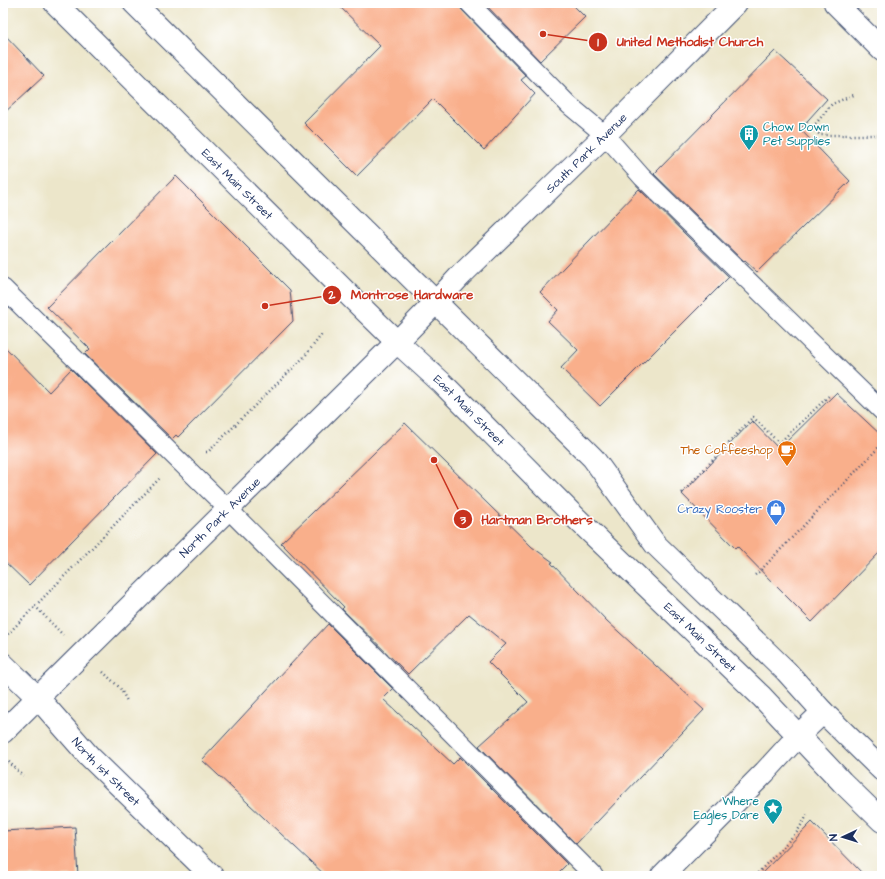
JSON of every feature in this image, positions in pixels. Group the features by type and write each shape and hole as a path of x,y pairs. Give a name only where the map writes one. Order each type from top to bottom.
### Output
{"main road":[{"name":"East Main Street","path":"55,3 397,342 442,383 577,520 762,697 798,736 882,821"},
{"path":"134,3 593,458 655,544 786,672 823,712 882,770"},
{"name":"South Park Avenue","path":"436,302 460,276 605,135 736,3"},
{"path":"835,3 882,50"},
{"name":"North Park Avenue","path":"3,732 436,302"},
{"name":"North 1st Street","path":"3,664 38,698 90,756 212,876"},
{"path":"662,876 823,712"}],"lane":[{"path":"469,3 569,105 605,135 642,177 882,411"},
{"path":"3,288 228,509 594,876"}],"path":[{"path":"813,127 832,104 856,94"},
{"path":"807,122 820,135 882,135"},
{"path":"201,452 208,452 305,356 323,333"},
{"path":"682,492 754,417 779,443 835,390 846,377"},
{"path":"755,575 882,444"},
{"path":"3,639 164,474"},
{"path":"3,756 23,776"},
{"path":"754,876 797,832 808,814"}],"building":[{"path":"336,3 459,3 462,10 526,76 521,80 535,94 484,150 433,99 357,176 304,123 380,46"},
{"path":"484,3 571,3 585,17 540,61"},
{"path":"3,33 44,76 3,114"},
{"name":"Chow Down Pet Supplies","path":"775,51 827,99 800,129 850,181 757,272 745,261 744,262 654,174"},
{"path":"176,176 290,290 293,321 178,437 176,435 172,439 85,354 90,349 47,307"},
{"path":"639,189 729,277 600,406 561,368 578,350 548,321 558,310 540,292"},
{"path":"3,345 49,392 71,369 157,454 29,585 3,560"},
{"path":"836,393 882,436 882,550 812,622 737,546 735,548 682,494 752,421 779,449"},
{"path":"405,423 532,547 553,562 551,563 607,621 704,710 576,844 479,746 528,702 488,662 506,644 469,614 408,674 342,609 344,607 281,543"},
{"path":"328,624 393,689 383,699 453,764 460,757 567,864 555,876 326,876 202,760"},
{"path":"812,822 865,876 759,876"},
{"path":"75,827 78,876 3,876 3,831"}],"place":[{"name":"United Methodist Church","path":"543,34"},
{"name":"Chow Down Pet Supplies","path":"749,151"},
{"name":"Montrose Hardware","path":"265,306"},
{"name":"Hartman Brothers","path":"434,460"},
{"name":"The Coffeeshop","path":"787,467"},
{"name":"Crazy Rooster","path":"776,526"},
{"name":"Where Eagles Dare","path":"773,825"}]}
